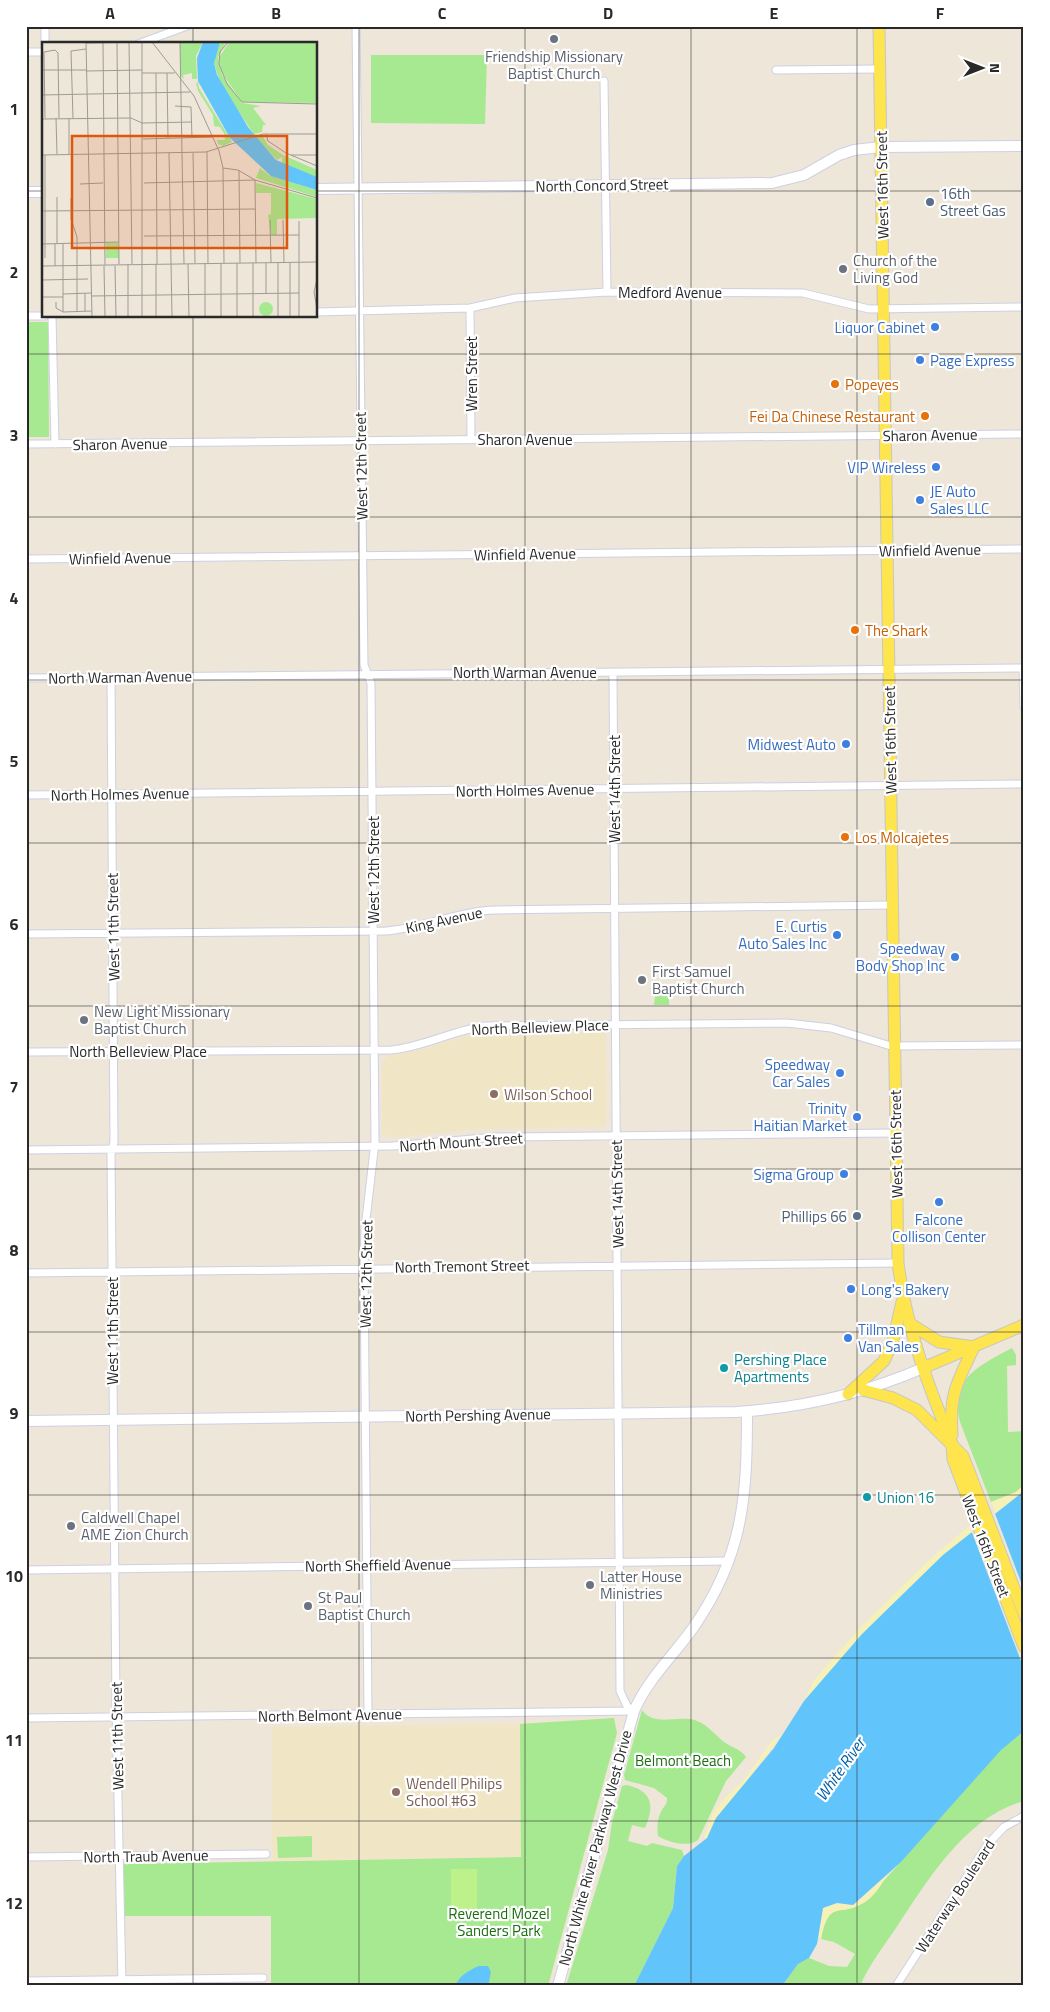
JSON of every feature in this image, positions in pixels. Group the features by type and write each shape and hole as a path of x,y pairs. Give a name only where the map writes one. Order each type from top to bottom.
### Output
{"main road":[{"name":"West 16th Street","path":"879,26 898,1263 908,1323 952,1444 963,1456 965,1474 1024,1647"},
{"name":"North Concord Street","path":"318,189 782,182 812,172 844,153 881,147 1024,146"},
{"path":"26,192 42,192"},
{"path":"848,1394 884,1361 893,1342 903,1298"},
{"path":"908,1323 940,1342 974,1347"},
{"path":"923,1368 1024,1325"},
{"path":"952,1444 950,1411 953,1392 974,1347"},
{"name":"North Pershing Avenue","path":"26,1421 747,1411 806,1404 848,1394 923,1368"},
{"path":"863,1390 893,1398 916,1410 952,1444"},
{"name":"North White River Parkway West Drive","path":"558,1986 634,1711 650,1683 693,1627 729,1561 745,1498 747,1411"},
{"name":"West 16th Street","path":"965,1474 1024,1614"}],"street":[{"path":"45,26 45,42"},
{"path":"143,42 187,26"},
{"name":"West 12th Street","path":"356,26 364,665 371,683 375,1050 375,1147 365,1228 364,1268 368,1714"},
{"path":"26,52 42,52"},
{"path":"776,70 879,69"},
{"path":"604,81 608,185 607,292"},
{"name":"Medford Avenue","path":"318,312 470,308 515,298 607,292 792,293 864,308 1024,307"},
{"name":"Wren Street","path":"470,308 471,440"},
{"path":"26,316 42,316"},
{"path":"52,318 55,444"},
{"name":"Sharon Avenue","path":"26,444 1024,434"},
{"name":"Winfield Avenue","path":"26,559 1024,549"},
{"path":"1023,668 1024,707"},
{"name":"North Warman Avenue","path":"26,678 1023,668"},
{"name":"West 14th Street","path":"613,672 620,1691 627,1706 634,1711"},
{"name":"West 11th Street","path":"111,677 114,933 114,1142 112,1149 113,1420 116,1717 122,1983"},
{"name":"North Holmes Avenue","path":"26,795 1024,784"},
{"name":"King Avenue","path":"26,934 374,931 411,928 453,915 480,911 892,905"},
{"name":"North Belleview Place","path":"26,1052 375,1050 408,1048 450,1033 478,1027 804,1023 834,1028 884,1045 894,1046 1024,1045"},
{"name":"North Mount Street","path":"26,1150 375,1147 480,1138 896,1133"},
{"name":"North Tremont Street","path":"26,1273 898,1263"},
{"name":"North Sheffield Avenue","path":"26,1570 729,1561"},
{"name":"North Belmont Avenue","path":"26,1718 634,1711"},
{"name":"Waterway Boulevard","path":"896,1986 988,1844 1004,1827 1024,1816"},
{"name":"North Traub Avenue","path":"26,1857 266,1854"},
{"path":"26,1981 122,1983 263,1978"}],"shaded area":[{"name":"Wilson School","path":"584,1031 603,1032 606,1034 607,1119 606,1125 603,1127 479,1129 390,1138 382,1132 382,1062 389,1055 413,1052 476,1033 496,1032 504,1036 567,1035"},
{"name":"Wendell Philips School #63","path":"520,1724 521,1857 272,1861 272,1727"}],"green space":[{"path":"371,55 487,55 485,124 371,123"},
{"path":"26,322 48,322 49,437 26,437"},
{"path":"656,988 669,988 669,1005 654,1005"},
{"path":"1012,1348 1016,1355 1016,1365 1007,1366 1008,1432 1024,1431 1024,1485 1016,1492 991,1502 960,1422 959,1394 963,1384 978,1368"},
{"name":"Belmont Beach","path":"642,1710 647,1715 660,1720 690,1719 697,1721 746,1757 726,1781 698,1840 689,1844 678,1843 658,1836 658,1819 667,1798 654,1788 625,1780 624,1775"},
{"name":"Reverend Mozel Sanders Park","path":"614,1718 617,1733 548,1986 271,1986 271,1916 124,1916 124,1864 521,1857 520,1724"},
{"path":"1024,1731 1024,1801 1003,1809 984,1821 950,1852 921,1890 881,1949 860,1986 782,1986 798,1964 809,1958 829,1966 847,1967 855,1954 834,1942 821,1939 825,1919 833,1912 865,1902 1001,1749"},
{"path":"627,1785 642,1791 649,1800 650,1806 645,1828 632,1825 628,1841 647,1846 652,1843 682,1850 684,1856 677,1866 673,1908 634,1986 566,1986 608,1850 612,1822 622,1786"},
{"path":"312,1836 312,1857 278,1858 277,1837"},
{"path":"451,1869 477,1869 477,1909 451,1909"}],"sand":[{"path":"1024,1485 1024,1491 996,1514 991,1502 1016,1492"},
{"path":"969,1526 972,1533 926,1571 863,1634 804,1701 814,1680 859,1629 928,1561"},
{"path":"783,1733 716,1818 707,1838 704,1837 713,1813 724,1799 744,1780 771,1742"},
{"path":"888,1874 875,1893 865,1902 856,1907 832,1913 824,1926 821,1939 818,1937 823,1908 837,1903 853,1905"}],"water":[{"name":"White River","path":"1024,1491 1024,1731 1001,1750 901,1862 853,1905 837,1903 823,1908 817,1944 809,1958 798,1964 782,1986 634,1986 673,1908 677,1866 684,1856 707,1838 716,1818 774,1748 804,1701 862,1634 943,1555"},
{"path":"479,1966 488,1966 491,1972 488,1986 455,1986 465,1974"}],"pier":[{"path":"994,1511 1024,1590 1024,1669 971,1530"}],"place":[{"name":"Friendship Missionary Baptist Church","path":"554,39"},
{"name":"16th Street Gas","path":"930,202"},
{"name":"Church of the Living God","path":"843,269"},
{"name":"Liquor Cabinet","path":"935,327"},
{"name":"Page Express","path":"920,360"},
{"name":"Popeyes","path":"835,384"},
{"name":"Fei Da Chinese Restaurant","path":"925,416"},
{"name":"VIP Wireless","path":"936,467"},
{"name":"JE Auto Sales LLC","path":"920,500"},
{"name":"The Shark","path":"855,630"},
{"name":"Midwest Auto","path":"846,744"},
{"name":"Los Molcajetes","path":"845,837"},
{"name":"E. Curtis Auto Sales Inc","path":"837,935"},
{"name":"Speedway Body Shop Inc","path":"955,957"},
{"name":"First Samuel Baptist Church","path":"642,980"},
{"name":"New Light Missionary Baptist Church","path":"84,1020"},
{"name":"Speedway Car Sales","path":"840,1073"},
{"name":"Wilson School","path":"494,1094"},
{"name":"Trinity Haitian Market","path":"857,1117"},
{"name":"Sigma Group","path":"844,1174"},
{"name":"Falcone Collison Center","path":"939,1202"},
{"name":"Phillips 66","path":"857,1216"},
{"name":"Long's Bakery","path":"851,1289"},
{"name":"Tillman Van Sales","path":"848,1338"},
{"name":"Pershing Place Apartments","path":"724,1368"},
{"name":"Union 16","path":"867,1497"},
{"name":"Caldwell Chapel AME Zion Church","path":"71,1526"},
{"name":"Latter House Ministries","path":"590,1585"},
{"name":"St Paul Baptist Church","path":"308,1606"},
{"name":"Wendell Philips School #63","path":"396,1792"}]}
